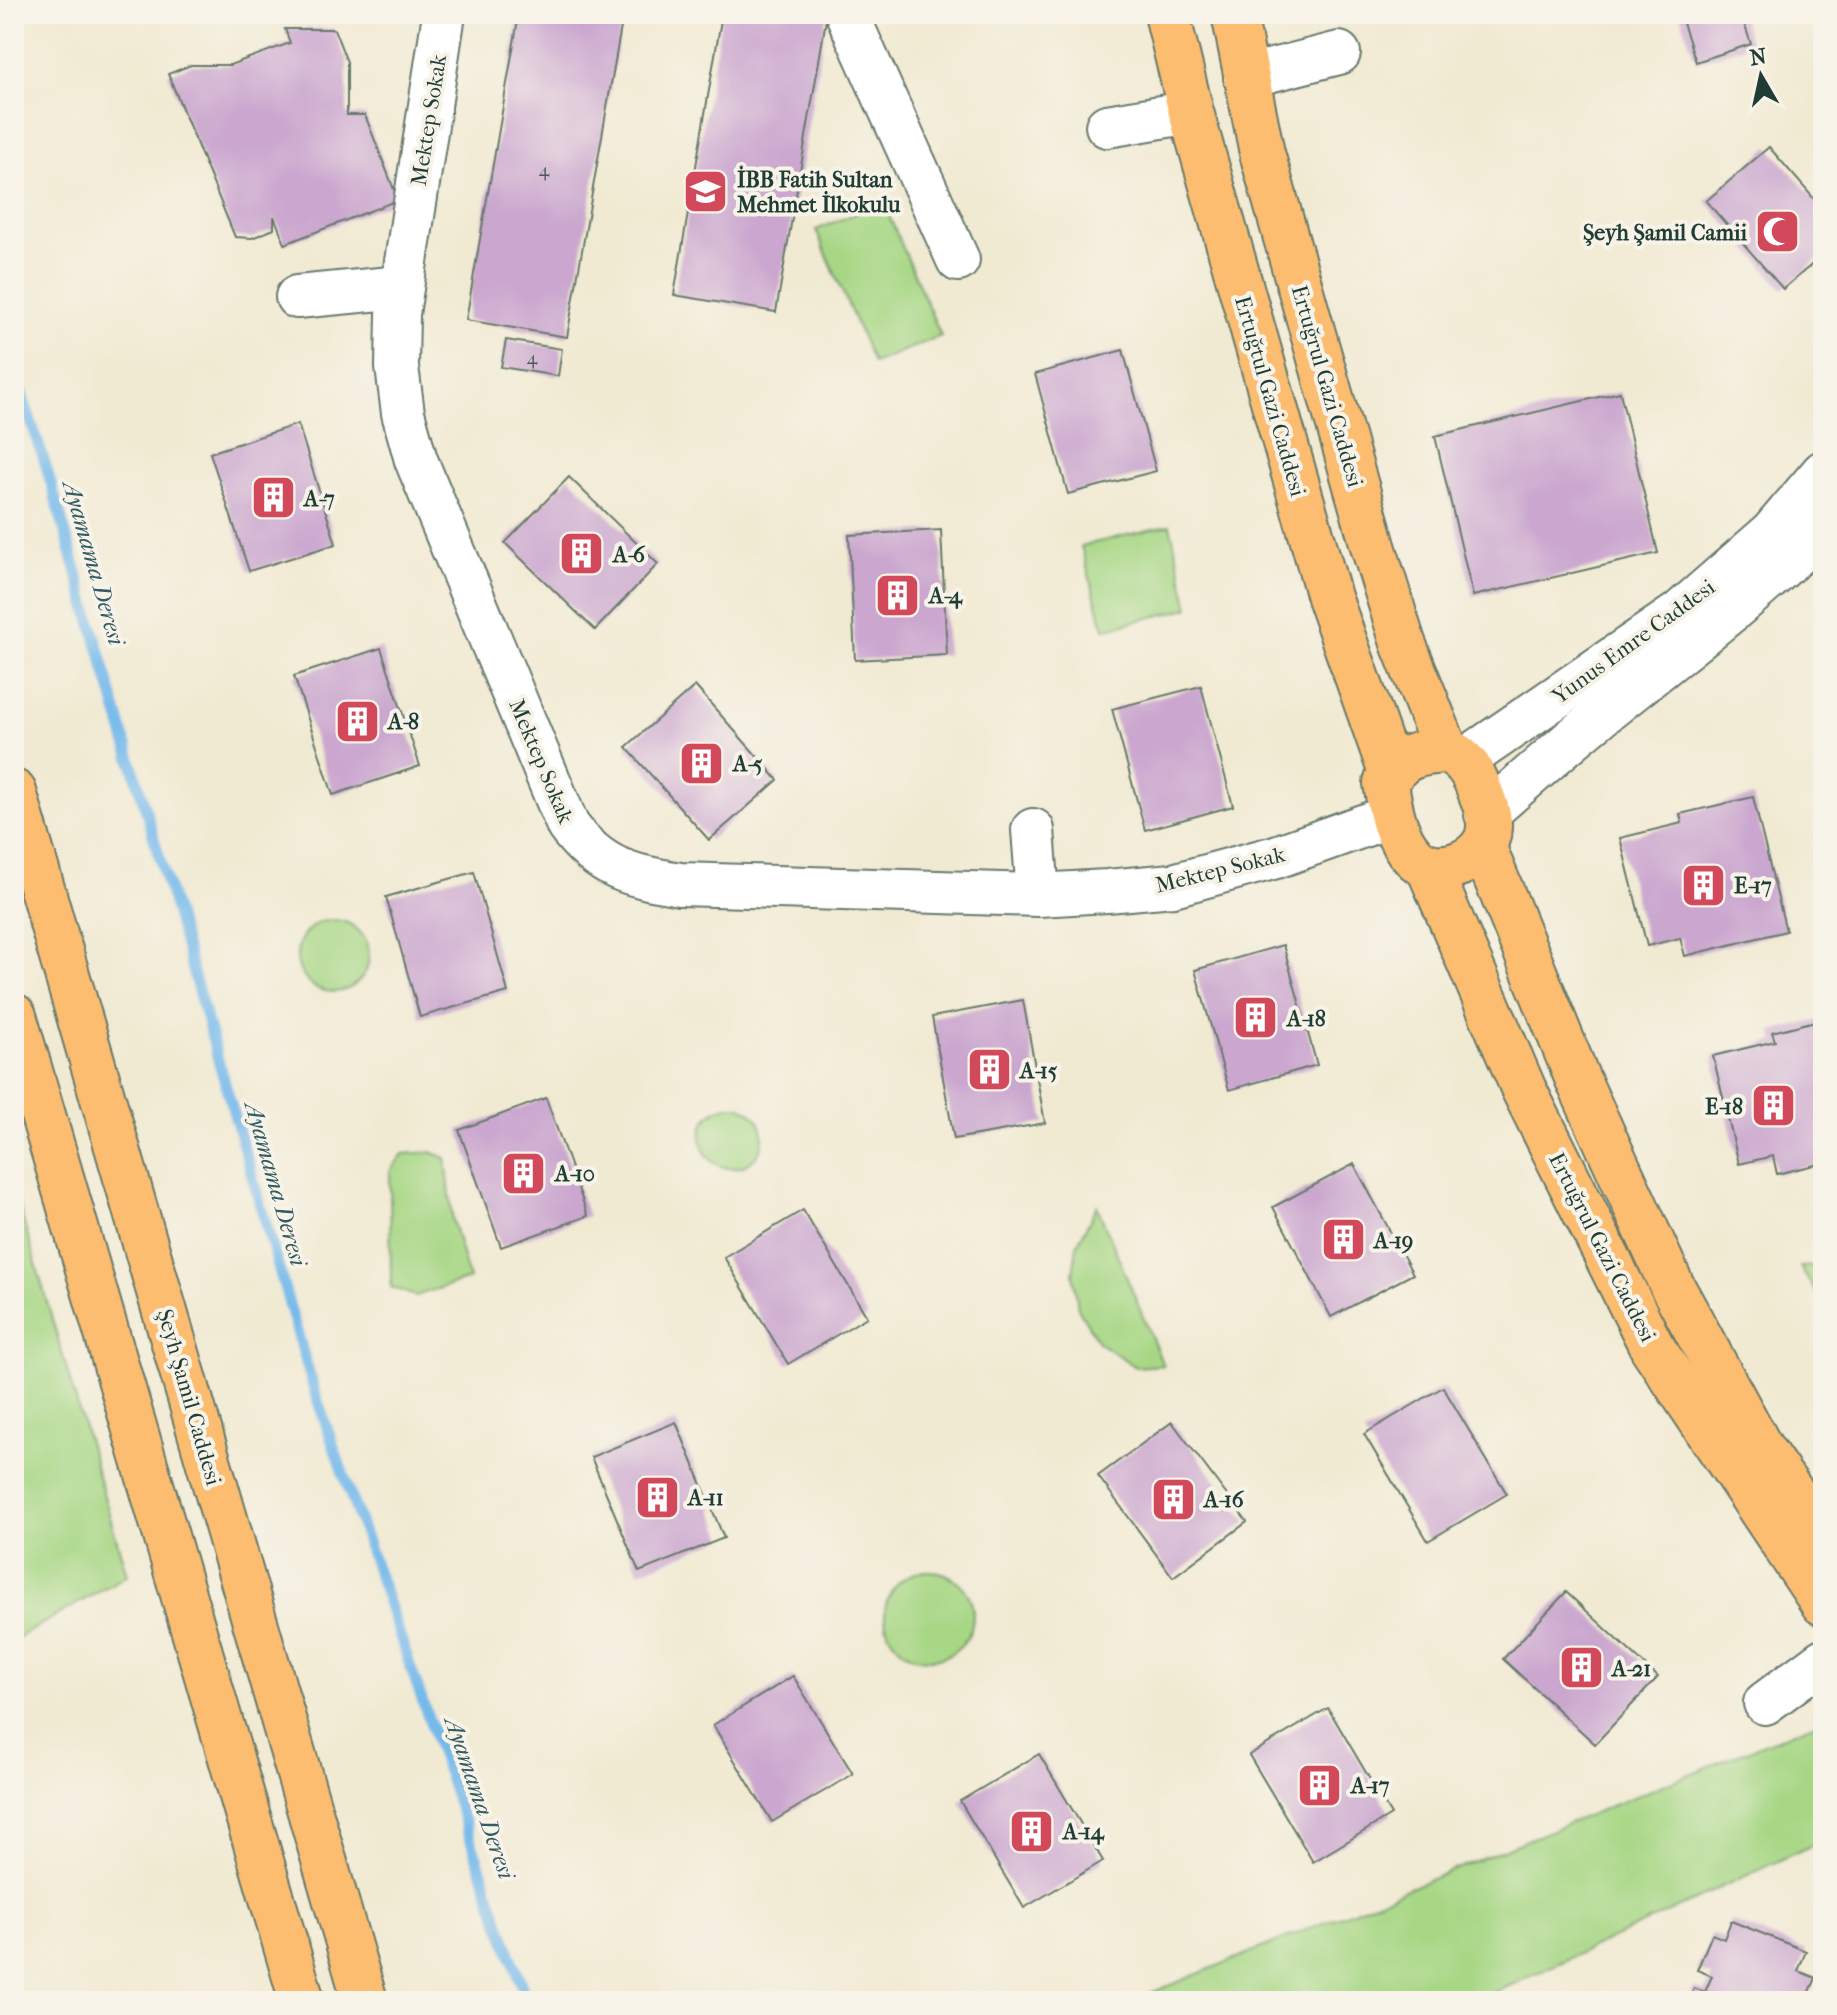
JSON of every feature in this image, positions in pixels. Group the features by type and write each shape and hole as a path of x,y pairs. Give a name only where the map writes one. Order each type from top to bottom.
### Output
{"main road":[{"name":"Ertuğtul Gazi Caddesi","path":"1167,14 1191,112 1329,597 1391,773"},
{"name":"Ertuğrul Gazi Caddesi","path":"1234,14 1262,153 1373,546 1403,643 1454,756"},
{"path":"1419,754 1454,756 1475,779 1484,830 1469,859 1450,867 1428,866 1414,858 1391,816 1386,783 1401,762 1419,754"},
{"name":"Şeyh Şamil Caddesi","path":"14,792 365,2001"},
{"name":"Ertuğrul Gazi Caddesi","path":"1484,830 1578,1080 1672,1286 1760,1447 1823,1537"},
{"name":"Ertuğrul Gazi Caddesi","path":"1428,866 1524,1090 1652,1347 1823,1603"},
{"path":"14,1016 302,2001"}],"street":[{"name":"Mektep Sokak","path":"444,14 398,314 397,367 403,413 416,460 568,826 585,849 605,863 635,877 680,884 1038,895 1173,885 1276,857 1391,816"},
{"path":"847,14 958,260"},
{"path":"1245,77 1339,53"},
{"path":"1107,126 1191,112"},
{"path":"297,297 402,287"},
{"name":"Yunus Emre Caddesi","path":"1454,756 1679,613 1772,532 1823,472"},
{"name":"Yunus Emre Caddesi","path":"1484,830 1588,726 1715,626 1823,529"},
{"path":"1033,830 1038,895"},
{"path":"1765,1703 1823,1660"}],"green space":[{"path":"883,202 941,336 873,363 816,230"},
{"path":"1170,525 1189,608 1104,629 1081,546"},
{"path":"333,920 353,926 363,936 369,956 363,976 353,986 333,992 313,986 303,976 297,956 303,936 313,926"},
{"path":"726,1106 738,1106 754,1115 761,1125 761,1149 754,1159 738,1168 726,1168 706,1154 701,1143 701,1131 715,1111"},
{"path":"431,1152 446,1158 453,1222 469,1279 415,1296 391,1287 390,1171 403,1154"},
{"path":"14,1189 127,1575 14,1640"},
{"path":"1097,1206 1163,1365 1136,1367 1098,1342 1078,1308 1073,1274 1077,1245"},
{"path":"1823,1266 1823,1304 1800,1267"},
{"path":"929,1571 946,1574 960,1584 970,1598 973,1615 970,1632 960,1646 946,1656 929,1659 912,1656 898,1646 888,1632 885,1615 888,1598 898,1584 912,1574"},
{"path":"1823,1720 1823,1840 1477,2001 1131,2001"}],"building":[{"path":"519,14 579,14 622,21 567,337 466,320"},
{"path":"722,14 827,14 776,312 674,295"},
{"path":"1680,14 1741,14 1751,44 1696,62"},
{"path":"285,29 334,29 347,62 347,115 365,115 398,200 285,244 274,216 274,229 252,238 235,237 168,74 191,65 230,65 290,43"},
{"name":"Şeyh Şamil Camii","path":"1769,147 1823,209 1823,255 1783,289 1706,201"},
{"path":"506,340 562,349 558,376 501,367"},
{"path":"1123,350 1156,471 1068,494 1035,374"},
{"path":"1620,392 1658,553 1473,596 1435,436"},
{"name":"A-7","path":"298,424 336,544 249,571 210,453"},
{"name":"A-6","path":"569,477 658,564 595,630 505,543"},
{"name":"A-4","path":"941,530 947,655 855,660 849,535"},
{"name":"A-8","path":"381,648 420,766 333,795 294,676"},
{"name":"A-5","path":"695,686 778,780 709,840 626,747"},
{"path":"1201,686 1233,806 1145,830 1112,709"},
{"name":"E-17","path":"1753,797 1786,931 1685,956 1680,938 1647,946 1620,838 1682,823 1680,814"},
{"path":"474,872 508,992 420,1017 386,897"},
{"name":"A-18","path":"1283,945 1317,1065 1229,1090 1195,970"},
{"name":"A-15","path":"1023,1000 1045,1123 954,1139 932,1017"},
{"name":"E-18","path":"1823,1019 1823,1163 1777,1174 1773,1156 1739,1164 1713,1056 1775,1041 1772,1032"},
{"name":"A-10","path":"546,1098 588,1216 501,1247 459,1130"},
{"name":"A-19","path":"1354,1164 1413,1274 1331,1317 1273,1207"},
{"path":"803,1210 867,1317 788,1364 724,1257"},
{"path":"1443,1387 1507,1494 1428,1541 1364,1434"},
{"name":"A-11","path":"676,1422 724,1538 639,1572 591,1457"},
{"name":"A-16","path":"1172,1422 1247,1522 1173,1577 1098,1476"},
{"name":"A-21","path":"1566,1592 1658,1677 1595,1744 1503,1659"},
{"path":"793,1676 853,1774 772,1822 713,1725"},
{"name":"A-17","path":"1328,1708 1391,1815 1313,1862 1249,1755"},
{"name":"A-14","path":"1039,1754 1103,1861 1024,1908 960,1801"},
{"path":"1731,1921 1806,1951 1798,1971 1816,1978 1806,2001 1689,2001 1694,1988 1705,1992 1712,1976 1697,1970 1712,1934 1724,1939"}],"waterway":[{"name":"Ayamama Deresi","path":"14,370 46,466 314,1390 527,2001"}],"place":[{"name":"İBB Fatih Sultan Mehmet İlkokulu","path":"706,192"},
{"name":"Şeyh Şamil Camii","path":"1778,232"},
{"name":"A-7","path":"273,498"},
{"name":"A-6","path":"582,554"},
{"name":"A-4","path":"898,595"},
{"name":"A-8","path":"357,721"},
{"name":"A-5","path":"702,763"},
{"name":"E-17","path":"1703,885"},
{"name":"A-18","path":"1256,1018"},
{"name":"A-15","path":"989,1070"},
{"name":"E-18","path":"1774,1106"},
{"name":"A-10","path":"524,1173"},
{"name":"A-19","path":"1343,1240"},
{"name":"A-11","path":"657,1497"},
{"name":"A-16","path":"1173,1499"},
{"name":"A-21","path":"1581,1668"},
{"name":"A-17","path":"1320,1785"},
{"name":"A-14","path":"1032,1831"}]}
